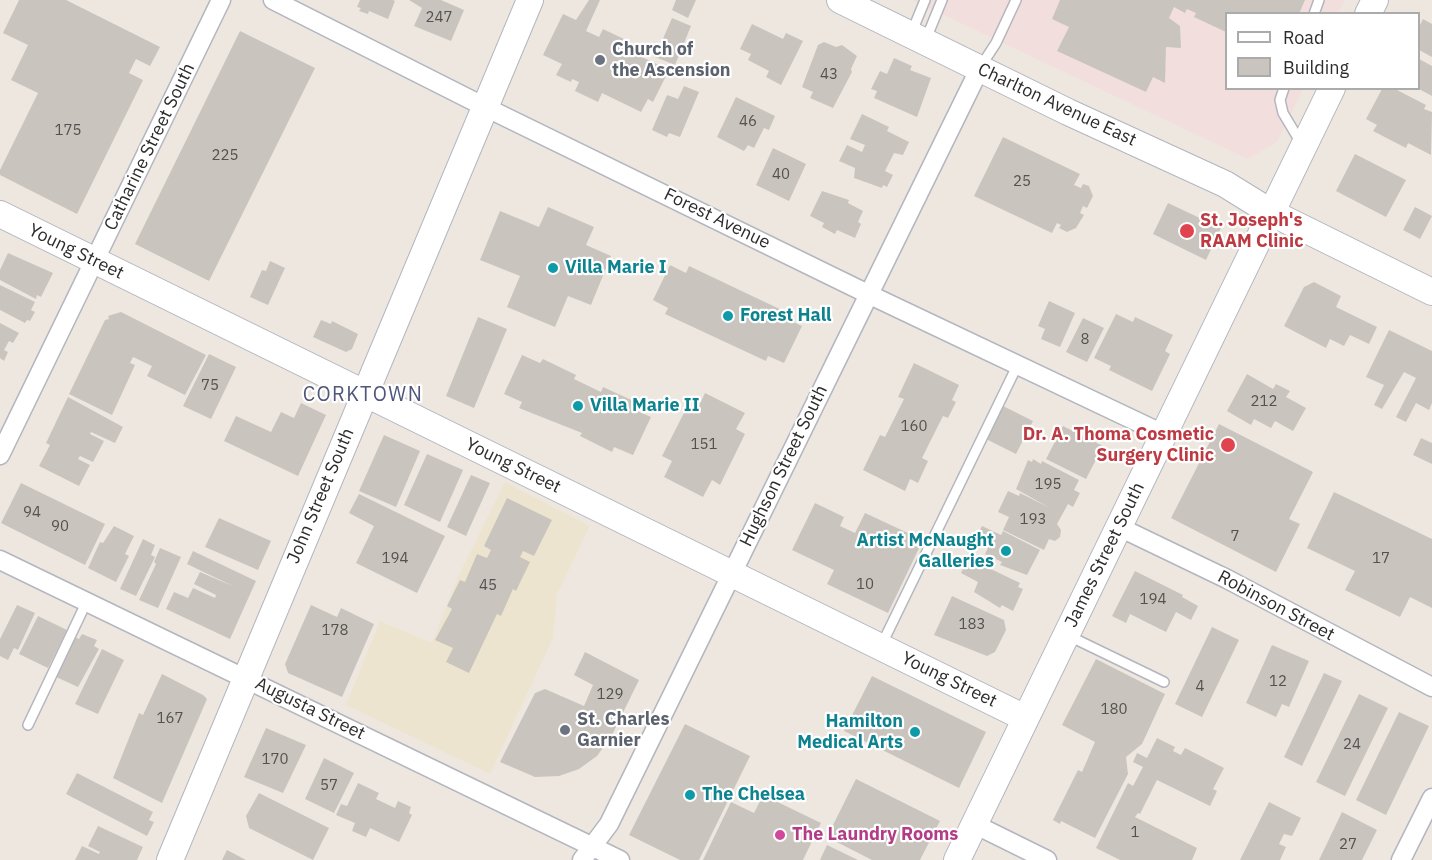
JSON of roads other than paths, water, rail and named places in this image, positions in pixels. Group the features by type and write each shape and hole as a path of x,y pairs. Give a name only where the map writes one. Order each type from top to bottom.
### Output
{"main road":[{"name":"John Street South","path":"170,860 363,394 530,0"},
{"name":"Charlton Avenue East","path":"840,0 1225,184 1272,213 1432,292"},
{"name":"James Street South","path":"957,860 1331,90"},
{"name":"Young Street","path":"0,214 1025,718"}],"street":[{"name":"Catharine Street South","path":"0,455 221,0"},
{"name":"Forest Avenue","path":"273,0 485,107 868,294 1163,434"},
{"name":"Hughson Street South","path":"586,853 609,824 868,294 909,217 980,68"},
{"name":"Robinson Street","path":"1119,527 1227,579 1432,687"},
{"name":"Augusta Street","path":"0,560 245,678 586,853 620,860"},
{"path":"1401,860 1432,798"},
{"path":"974,824 1047,860"}],"lane":[{"path":"918,38 925,0"},
{"path":"918,38 942,0"},
{"path":"980,68 996,43 1016,0"},
{"path":"1283,90 1280,100 1283,113 1304,146"},
{"path":"881,646 1018,364"},
{"path":"28,725 87,601"},
{"path":"1066,635 1164,682"}],"place":[{"name":"Church of the Ascension","path":"600,60"},
{"name":"St. Joseph's RAAM Clinic","path":"1187,231"},
{"name":"Villa Marie I","path":"553,268"},
{"name":"Forest Hall","path":"728,316"},
{"name":"Villa Marie II","path":"578,406"},
{"name":"Dr. A. Thoma Cosmetic Surgery Clinic","path":"1228,445"},
{"name":"Artist McNaught Galleries","path":"1006,551"},
{"name":"St. Charles Garnier","path":"565,730"},
{"name":"Hamilton Medical Arts","path":"915,732"},
{"name":"The Chelsea","path":"690,795"},
{"name":"The Laundry Rooms","path":"780,835"}],"district":[{"name":"CORKTOWN","path":"363,395"}]}
